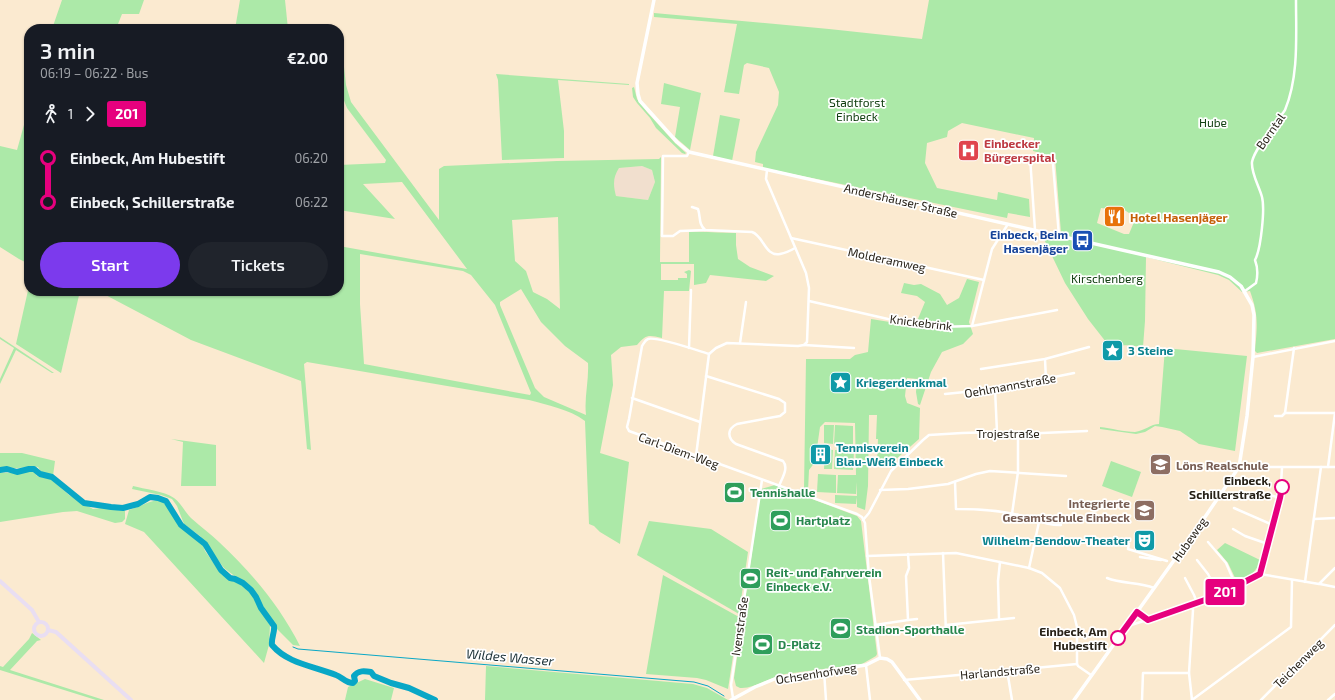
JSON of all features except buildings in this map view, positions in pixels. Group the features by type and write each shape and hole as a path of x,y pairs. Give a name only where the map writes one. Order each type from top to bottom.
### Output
{"main road":[{"path":"0,581 32,610 39,622"},
{"path":"43,622 46,624 48,630 43,635 39,636 33,628 35,624 43,622"},
{"path":"48,630 56,632 131,700"}],"street":[{"path":"654,0 638,83 638,94 640,101 677,142 689,152 687,156 663,156 662,236 673,236 680,231 705,230 752,232 757,234 770,253 776,255 785,253 795,248"},
{"name":"Borntal","path":"1245,290 1256,283 1257,265 1255,260 1259,249 1263,215 1262,199 1252,164 1256,151 1285,110 1288,103 1296,63 1296,0"},
{"name":"Andershäuser Straße","path":"689,152 1219,272 1230,277 1245,290 1252,305 1254,315 1253,357"},
{"path":"1035,230 1030,157 1052,162 1053,164 1059,236"},
{"path":"767,170 766,179 806,273 809,288 809,301 807,342 804,345"},
{"path":"692,207 698,209 699,221 705,230"},
{"path":"972,326 992,249 1009,224"},
{"name":"Molderamweg","path":"791,238 984,280"},
{"path":"689,348 691,290"},
{"name":"Knickebrink","path":"809,301 937,327 972,326 1057,310"},
{"path":"740,343 746,302"},
{"name":"Carl-Diem-Weg","path":"709,354 650,338 645,341 642,346 632,398 627,427 629,431 857,514 863,520"},
{"path":"1253,357 1335,341"},
{"path":"696,456 709,354 716,348 727,343 740,343 854,348"},
{"path":"981,368 1044,359 1089,347"},
{"path":"1285,413 1294,348"},
{"name":"Hubeweg","path":"1074,700 1138,613 1239,467 1247,416 1253,357"},
{"path":"1044,359 1046,380"},
{"name":"Oehlmannstraße","path":"945,394 995,389 1046,380 1074,373"},
{"path":"706,376 779,399 785,403 785,412 780,416 737,424 732,426 730,432 731,439 736,444 782,461 786,465 779,486"},
{"path":"995,389 997,432"},
{"path":"632,398 700,422"},
{"path":"1275,416 1282,416 1285,413 1335,413 1328,467"},
{"name":"Trojestraße","path":"880,490 891,471 929,435 997,432 1018,434 1087,431"},
{"path":"1012,514 1018,472 1018,434"},
{"path":"1239,467 1335,467"},
{"path":"1260,574 1280,498 1282,468"},
{"path":"1304,582 1321,468"},
{"path":"920,700 892,662 879,659 863,520 869,513 880,490 928,487 955,482 970,476 990,471 1066,476"},
{"name":"Ivenstraße","path":"732,699 731,685 762,480"},
{"path":"955,482 956,509 1012,514 1027,517 1039,522 1061,525"},
{"path":"1257,491 1280,498"},
{"path":"1234,508 1274,525"},
{"path":"1314,519 1335,518"},
{"path":"1028,568 1039,522"},
{"path":"1233,529 1245,536 1268,544"},
{"path":"1208,542 1226,563 1236,586"},
{"path":"1129,544 1128,548 1148,556 1174,561"},
{"path":"943,553 946,632"},
{"path":"867,556 956,553 1028,568 1042,573 1060,588 1066,598 1074,615 1077,627 1077,664 1091,675"},
{"path":"908,554 909,568 906,576 908,620"},
{"path":"1140,557 1148,556"},
{"path":"1197,560 1208,574 1219,595"},
{"path":"999,619 998,581 1000,562"},
{"path":"1319,584 1335,568"},
{"path":"1127,626 1219,595 1260,574 1335,587"},
{"path":"1107,578 1143,584 1154,588"},
{"path":"1185,578 1197,603"},
{"path":"1192,700 1291,627 1292,580"},
{"path":"1191,605 1189,673 1192,700"},
{"path":"1138,613 1148,620"},
{"path":"946,625 1014,618"},
{"path":"875,625 917,619"},
{"name":"Teichenweg","path":"1261,700 1335,625"},
{"name":"Ochsenhofweg","path":"732,699 777,678 866,665 879,659"},
{"name":"Harlandstraße","path":"904,680 1077,664"},
{"path":"866,665 870,700"},
{"path":"824,670 826,700"},
{"path":"1007,670 1012,700"},
{"path":"1142,700 1143,673 1189,673"},
{"path":"1328,700 1335,694"}],"shaded area":[{"path":"642,166 652,170 655,182 648,200 616,196 613,186 615,174 619,168"}],"green space":[{"path":"62,0 144,0 139,14 122,14 118,24 54,24"},
{"path":"240,0 285,0 287,24 236,24"},
{"name":"Stadtforst Einbeck","path":"929,0 1335,0 1335,339 1257,353 1255,351 1257,328 1256,314 1250,291 1242,292 1229,280 1218,275 1146,257 1143,347 1131,345 1119,346 1113,351 1088,319 1065,283 1041,233 1060,237 1061,233 1055,157 1033,151 1034,138 962,123 948,131 947,137 927,143 925,163 937,188 997,200 998,192 1029,199 1030,217 1008,213 1007,218 763,168 763,164 755,162 756,152 778,105 779,92 769,68 747,63 744,65 739,94 724,92 737,24 654,17 654,13 922,39","holes":["1101,208 1126,211 1132,215 1134,222 1129,234 1124,234 1097,223"]},
{"path":"344,67 346,85 351,102 439,220 439,169 444,166 557,161 659,159 661,157 660,262 689,262 689,232 736,233 738,259 750,267 774,276 766,281 710,275 706,283 694,285 694,264 661,264 661,280 678,280 678,278 687,278 687,274 684,272 689,270 691,271 689,291 664,291 662,338 654,336 645,337 637,345 621,347 611,355 613,385 600,453 629,462 620,544 589,524 585,421 572,413 529,400 307,362 304,364 311,450 307,449 301,381 191,340 107,296 344,296 344,247 467,269 402,182 363,184 395,219 344,211 344,165 385,163 386,160 347,108 344,100","holes":["642,166 652,170 655,182 648,200 616,196 614,181 619,168","558,217 560,309 547,299 533,292 526,271 515,261 512,220","360,254 463,271 471,275 495,305 531,393 530,395 364,364 360,304","521,289 541,322 565,346 588,363 586,415 544,397 535,388 500,305 500,302"]},
{"path":"496,74 629,85 558,80 564,131 564,158 502,160 498,80"},
{"path":"664,83 701,93 690,150 675,137 680,107 661,104"},
{"path":"634,87 637,99 675,143 686,153 685,154 682,153 656,128 633,97 632,88"},
{"path":"720,115 740,119 732,161 713,156"},
{"path":"24,125 24,262 0,247 0,146 17,150"},
{"path":"967,279 979,282 969,322 973,334 963,344 942,352 931,372 920,405 918,404 916,392 917,379 907,378 905,396 907,403 920,408 919,439 887,467 877,463 877,415 869,415 868,486 865,510 857,507 857,497 856,504 835,503 835,495 857,496 856,482 856,494 837,493 838,475 856,475 855,423 825,422 820,427 815,462 809,470 808,491 804,489 806,359 850,359 855,355 868,352 871,319 915,326 925,302 917,296 901,293 904,283 914,285 921,284 940,294 947,305 959,298"},
{"path":"27,296 79,296 61,373 16,344"},
{"path":"0,337 54,373 16,350 0,384 0,379 14,348 0,339"},
{"path":"1165,348 1247,356 1235,451 1199,444 1180,431 1162,427 1155,426 1145,432 1136,434 1100,429 1100,427 1135,432 1159,424"},
{"path":"824,425 834,425 833,444 824,443"},
{"path":"835,425 853,426 853,444 834,444"},
{"path":"171,439 216,445 216,486 181,486 183,442"},
{"path":"825,449 833,450 832,469 824,469"},
{"path":"835,450 854,451 853,470 834,469"},
{"path":"0,453 22,453 55,461 53,476 42,473 38,467 0,468"},
{"path":"1111,461 1141,472 1132,497 1102,486"},
{"path":"26,471 34,472 37,476 51,479 69,495 93,509 101,508 125,511 125,519 122,522 115,523 77,511 0,522 0,473 16,473"},
{"path":"818,474 836,475 836,493 817,492"},
{"path":"775,485 857,516 861,521 877,654 862,664 785,674 751,687 740,688 736,686 734,678 761,489"},
{"path":"133,486 154,490 174,498 191,518 231,553 264,590 292,631 300,646 293,645 277,629 249,587 224,568 200,536 184,524 177,506 172,499 161,495 132,489"},
{"path":"157,500 164,502 179,526 202,543 205,551 222,575 226,576 228,580 243,586 252,595 270,625 269,645 264,663 144,532 125,524 129,510"},
{"path":"649,521 711,529 748,552 739,614 637,555"},
{"path":"1225,543 1260,560 1254,571 1237,582 1228,563 1217,550"},
{"path":"663,575 739,617 728,689 697,678 646,674"},
{"path":"32,633 41,640 37,641 10,670 104,700 96,700 0,670 0,666 3,667 29,639"},
{"path":"486,666 693,684 707,688 728,700 485,700"},
{"path":"365,679 394,688 391,700 345,700 348,687"}],"waterway":[{"path":"0,470 7,469 17,472 34,469 40,474 52,477 84,503 123,508 138,504 150,497 166,501 181,525 205,544 221,570 230,578 243,583 251,590 261,608 274,626 272,645 278,651 302,664 336,675 351,683 355,681 354,676 358,673 364,671 371,672 374,676 409,688 435,700"},
{"name":"Wildes Wasser","path":"293,647 298,649 694,682 708,686 724,696"}],"bus line":[{"name":"201","path":"1118,638 1137,612 1148,620 1219,595 1260,574 1274,525 1282,487"}],"place":[{"name":"Einbecker Bürgerspital","path":"969,150"},
{"name":"Hotel Hasenjäger","path":"1114,217"},
{"name":"Einbeck, Beim Hasenjäger","path":"1083,241"},
{"name":"3 Steine","path":"1112,350"},
{"name":"Kriegerdenkmal","path":"841,382"},
{"name":"Tennisverein Blau-Weiß Einbeck","path":"821,454"},
{"name":"Löns Realschule","path":"1161,465"},
{"name":"Einbeck, Schillerstraße","path":"1282,487"},
{"name":"Tennishalle","path":"734,492"},
{"name":"Integrierte Gesamtschule Einbeck","path":"1145,510"},
{"name":"Hartplatz","path":"780,520"},
{"name":"Wilhelm-Bendow-Theater","path":"1145,540"},
{"name":"Reit- und Fahrverein Einbeck e.V.","path":"751,579"},
{"name":"Stadion-Sporthalle","path":"841,629"},
{"name":"Einbeck, Am Hubestift","path":"1118,638"},
{"name":"D-Platz","path":"763,644"}],"park label":[{"name":"Hube","path":"1213,122"},
{"name":"Kirschenberg","path":"1107,278"}]}
